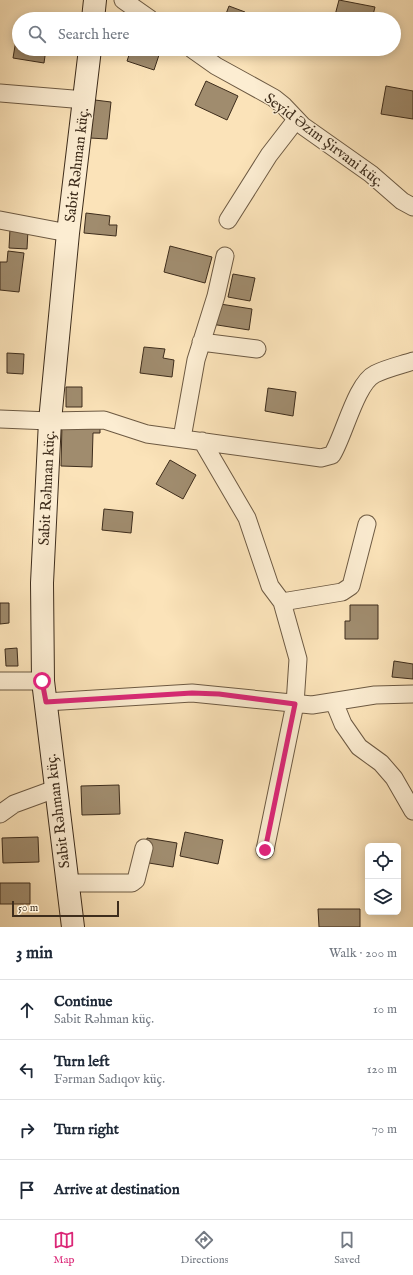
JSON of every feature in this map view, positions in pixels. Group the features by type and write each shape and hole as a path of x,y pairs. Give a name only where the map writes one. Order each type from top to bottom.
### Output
{"main road":[{"path":"94,12 95,0"},
{"name":"Sabit Rəhman küç.","path":"73,927 55,789 46,702 42,681 42,583 50,421 68,233 89,56"}],"street":[{"path":"123,0 140,12"},
{"name":"Seyid Əzim Şirvani küç.","path":"202,56 216,66 274,98 284,106 296,120 413,207"},
{"path":"0,93 85,100"},
{"path":"228,220 269,155 296,120"},
{"path":"0,220 68,233"},
{"path":"182,438 196,360 216,296 225,256"},
{"path":"202,342 257,349"},
{"path":"0,418 50,421 104,420 147,434 321,458 332,455 338,446 362,384 373,374 413,361"},
{"path":"202,441 247,518 270,586 282,602 298,659 295,704 265,850"},
{"path":"282,602 342,592 351,586 367,524"},
{"path":"0,681 42,681"},
{"path":"46,702 192,693 219,694 312,705 375,695 413,694"},
{"path":"334,702 343,724 360,747 381,763 394,778 413,811"},
{"path":"0,814 14,804 55,789"},
{"path":"67,883 132,883 136,880 144,848"}],"building":[{"path":"339,0 375,7 374,12 336,12"},
{"path":"229,6 245,12 227,12"},
{"path":"13,56 45,56 44,63 13,58"},
{"path":"129,56 159,56 154,70 127,61"},
{"path":"206,81 238,96 227,120 195,105"},
{"path":"386,86 413,91 413,119 381,114"},
{"path":"95,100 111,102 107,139 90,138"},
{"path":"86,213 110,216 109,225 117,225 116,236 84,233"},
{"path":"10,229 28,230 27,249 9,248"},
{"path":"170,246 212,257 205,283 164,272"},
{"path":"8,251 24,253 19,292 0,290 0,262 7,262"},
{"path":"233,274 255,278 250,301 228,297"},
{"path":"214,303 252,309 249,330 211,324"},
{"path":"144,347 165,349 163,358 174,360 172,377 140,373"},
{"path":"7,353 24,354 23,374 7,373"},
{"path":"66,387 82,387 82,407 66,407"},
{"path":"268,388 296,392 293,416 265,411"},
{"path":"62,424 100,424 100,433 93,433 92,467 61,466"},
{"path":"170,460 196,475 183,499 156,484"},
{"path":"104,509 133,512 131,533 102,530"},
{"path":"0,603 9,603 9,623 0,624"},
{"path":"350,605 378,605 378,639 345,639 345,621 350,621"},
{"path":"17,648 18,666 6,666 5,649"},
{"path":"394,661 413,664 413,679 392,677"},
{"path":"119,785 120,814 82,815 81,786"},
{"path":"185,832 223,840 218,864 180,856"},
{"path":"38,837 39,862 3,863 2,838"},
{"path":"147,838 177,843 173,867 143,862"},
{"path":"0,883 30,883 30,904 0,904"},
{"path":"318,909 360,909 360,927 319,927"}],"route":[{"path":"42,681 46,702 192,693 219,694 295,704 265,850"}]}
